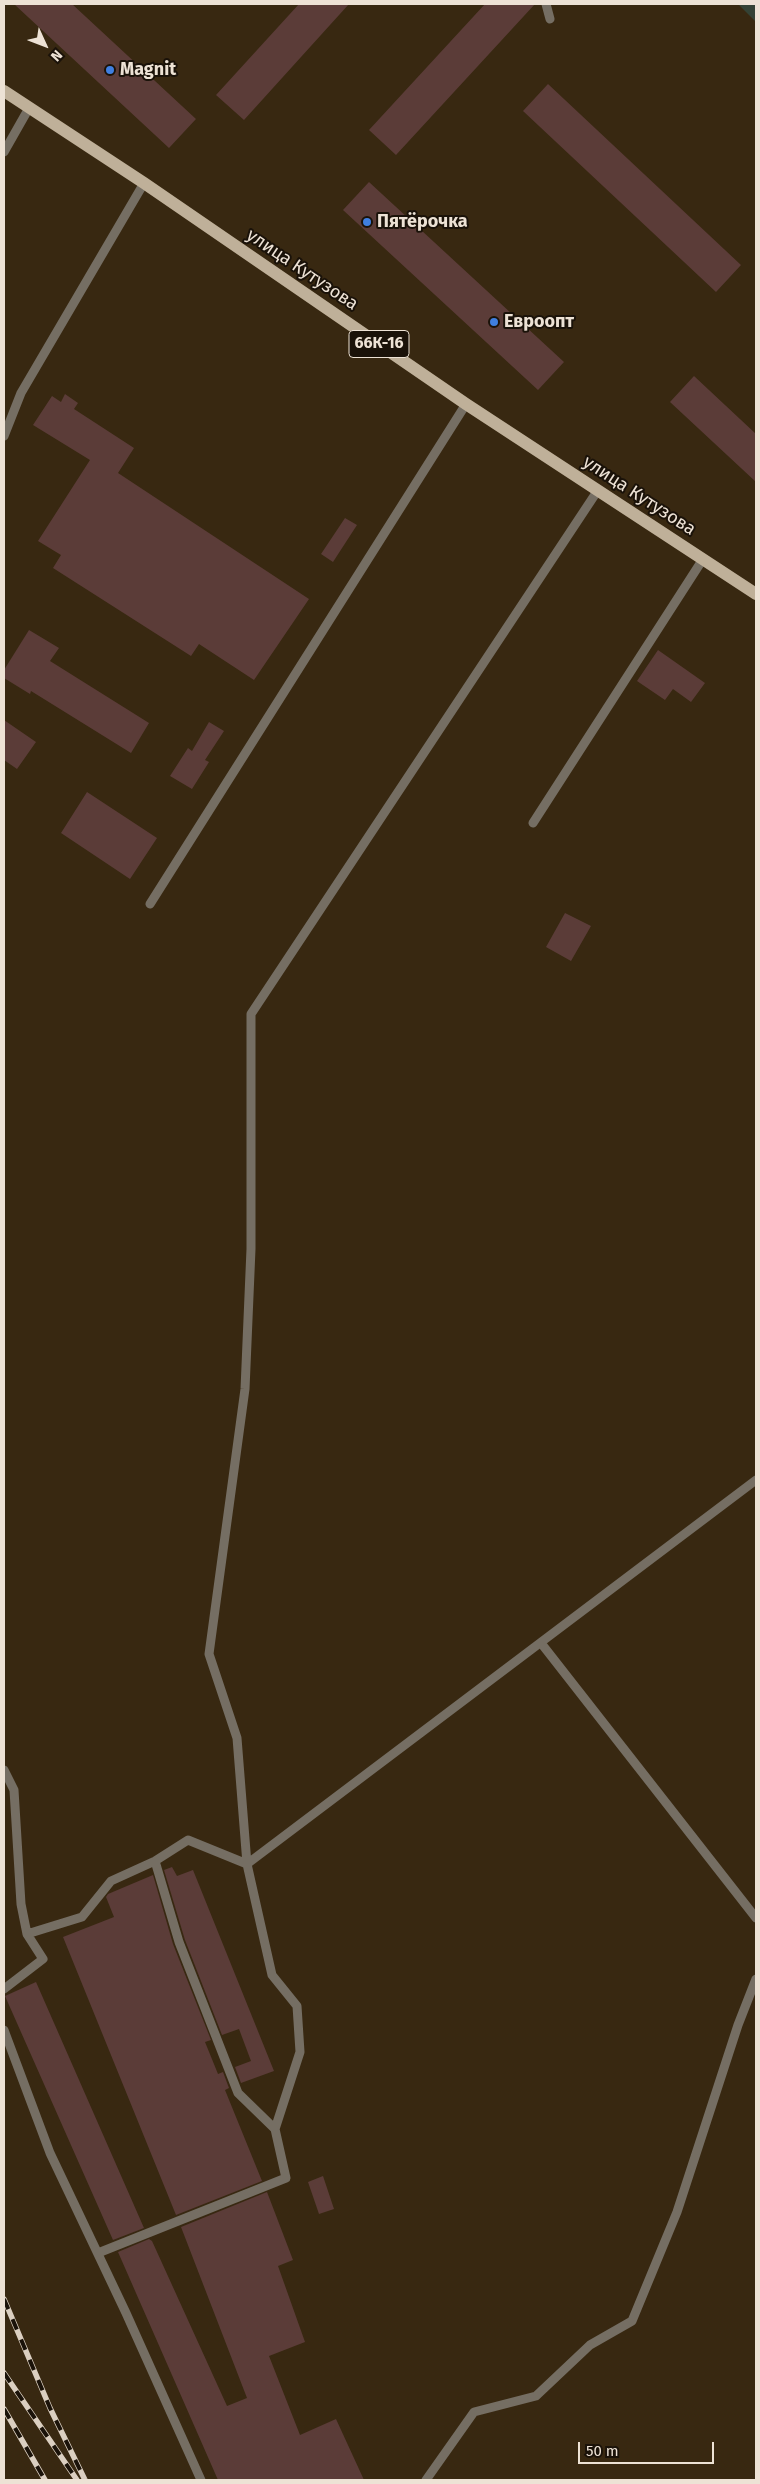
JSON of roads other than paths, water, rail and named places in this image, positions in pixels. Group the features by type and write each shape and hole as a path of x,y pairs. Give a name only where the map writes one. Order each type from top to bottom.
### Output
{"main road":[{"name":"улица Кутузова","path":"4,92 144,183 466,404 756,594"}],"lane":[{"path":"546,4 550,19"},
{"path":"4,152 29,108"},
{"path":"4,436 21,393 144,183"},
{"path":"150,904 466,404"},
{"path":"98,2253 286,2178 275,2129 300,2052 297,2006 272,1975 246,1864 237,1738 209,1654 245,1389 250,1249 251,1014 598,490"},
{"path":"532,823 703,559"},
{"path":"246,1864 756,1480"},
{"path":"541,1642 756,1918"},
{"path":"4,1770 14,1790 22,1904 27,1934 43,1959 4,1990"},
{"path":"27,1934 82,1917 111,1881 156,1861 188,1840 246,1864"},
{"path":"156,1861 179,1942 238,2093 275,2129"},
{"path":"426,2480 474,2412 536,2396 590,2345 632,2321 676,2212 738,2025 756,1980"},
{"path":"4,2030 50,2153 98,2253 201,2480"}],"railway":[{"path":"4,2299 50,2408 85,2480"},
{"path":"4,2373 77,2480"},
{"path":"4,2409 45,2480"}],"place":[{"name":"Magnit","path":"110,70"},
{"name":"Пятёрочка","path":"367,222"},
{"name":"Евроопт","path":"494,322"}]}
